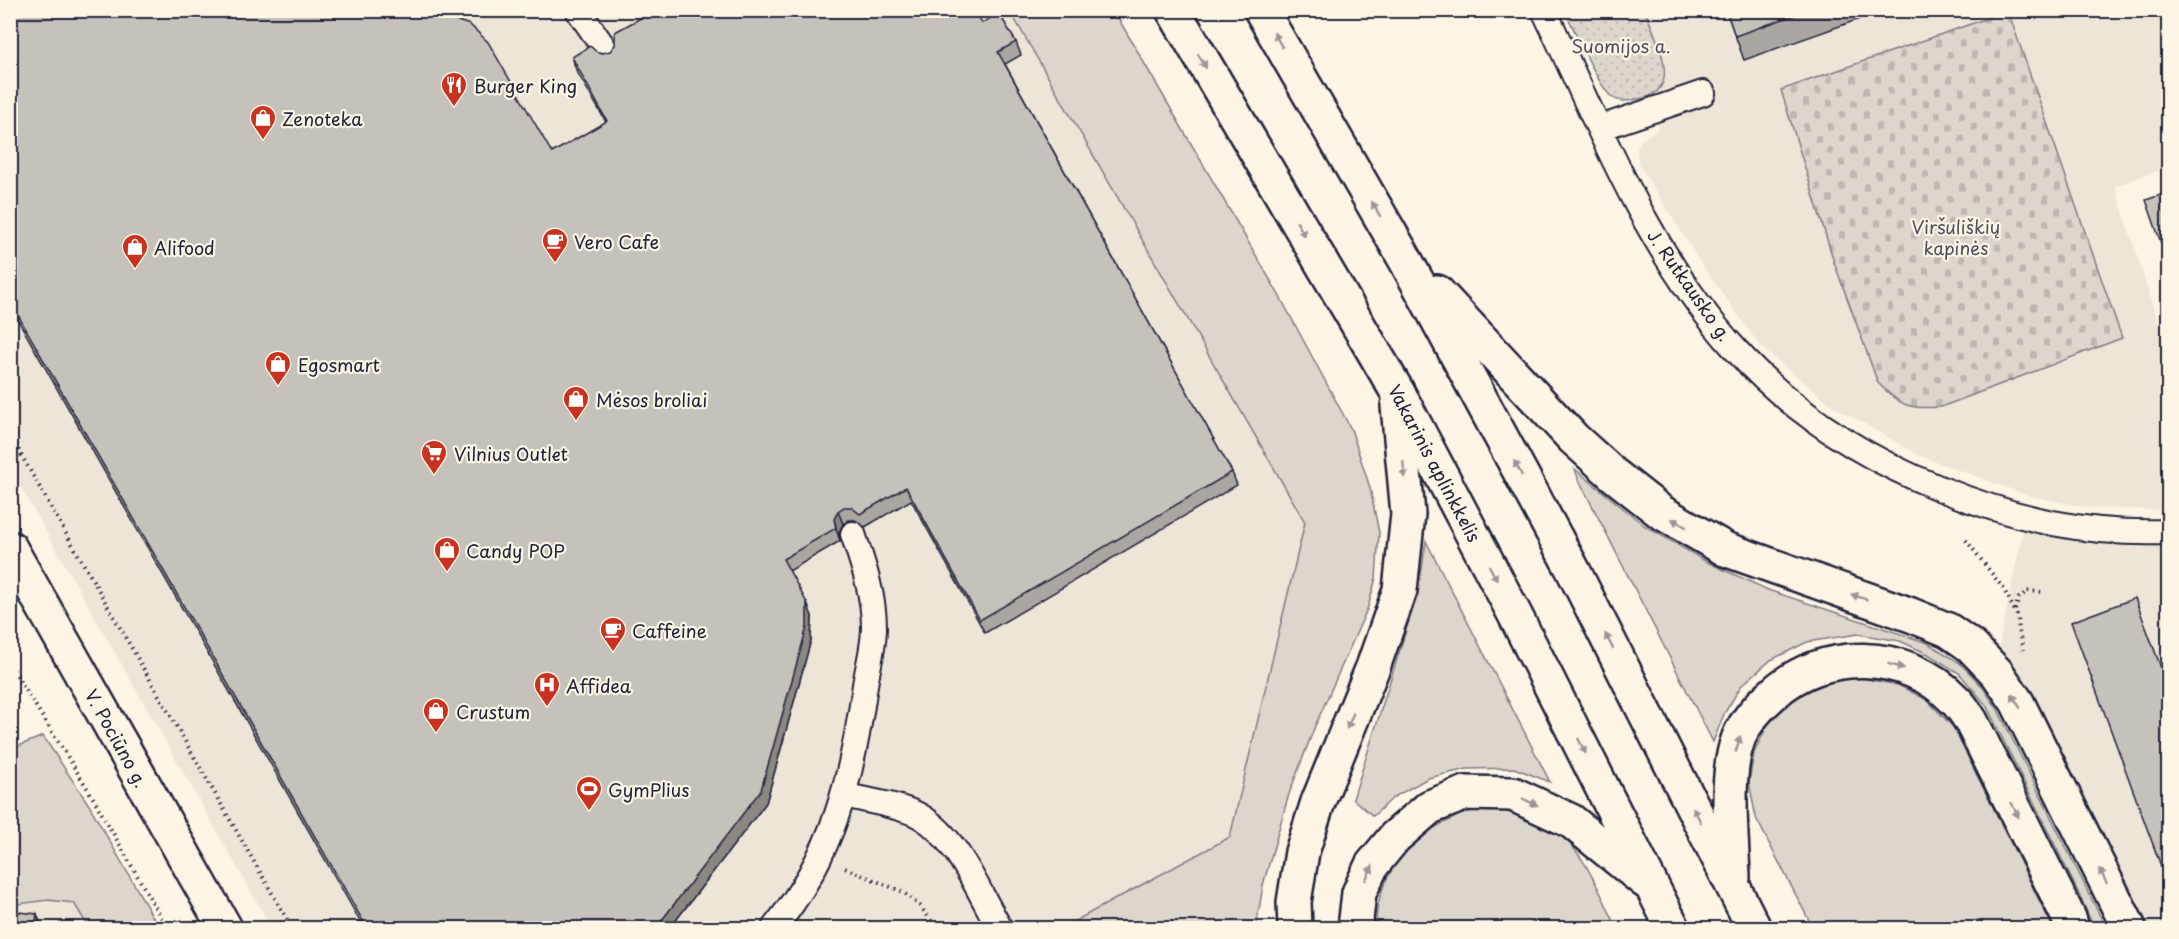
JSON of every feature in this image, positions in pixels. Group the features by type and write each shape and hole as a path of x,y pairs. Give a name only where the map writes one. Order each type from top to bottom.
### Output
{"main road":[{"name":"Vakarinis aplinkkelis","path":"1173,10 1397,391 1520,624 1674,928"},
{"path":"1261,10 1405,259 1572,568 1754,928"},
{"path":"1405,259 1575,439 1614,476 1661,512 1725,549 1911,615 1948,630 1971,646 1997,673 2012,695 2129,928"},
{"path":"1291,920 1302,852 1318,802 1373,667 1400,590 1408,514 1397,391"},
{"name":"V. Pociūno g.","path":"10,548 225,928"},
{"path":"1733,885 1730,774 1740,736 1761,704 1787,680 1815,667 1846,660 1879,662 1910,670 1932,681 1954,698 1971,721 2072,928"},
{"path":"1355,928 1359,893 1372,865 1395,837 1430,807 1466,793 1512,795 1571,821 1656,890"}],"street":[{"path":"578,10 607,52"},
{"name":"J. Rutkausko g.","path":"1544,10 1634,198 1665,254 1701,308 1735,349 1775,388 1815,422 1907,475 1962,498 2022,518 2084,529 2129,533 2169,532"},
{"path":"1600,128 1703,93"},
{"path":"774,928 801,893 820,858 844,795 862,707 874,627 868,579 853,534"},
{"path":"844,795 919,816 940,831 954,847 1000,928"}],"path":[{"path":"10,427 26,463 292,928"},
{"path":"1966,540 2003,588 2018,617 2023,651 2012,695"},
{"path":"2014,610 2019,598 2027,591 2045,592"},
{"path":"10,665 89,791 167,928"},
{"path":"820,858 903,892 920,906 937,928"}],"shaded area":[{"path":"10,11 1010,11 1305,522 1230,837 1062,928 272,928 11,470"},
{"path":"1645,11 2168,11 2168,167 2115,186 2168,354 2168,471 2164,510 2091,508 2030,496 1920,456 1832,405 1761,347 1702,265 1638,163 1637,148 1642,140 1658,129 1650,96 1658,90 1666,69"},
{"path":"2023,531 2108,545 2168,546 2168,928 2150,928 2024,681 1999,646"},
{"path":"48,900 74,903 89,928 11,928 10,905"}],"green space":[{"path":"1010,11 1114,11 1279,295 1351,429 1370,488 1379,533 1376,578 1368,607 1315,726 1289,794 1263,885 1256,928 1062,928 1230,837 1305,522"},
{"name":"Suomijos a.","path":"1565,11 1645,11 1663,60 1662,84 1656,93 1627,101 1612,97 1593,70"},
{"name":"Viršuliškių kapinės","path":"2008,11 2122,338 1941,407 1912,407 1900,402 1878,383 1834,262 1781,90"},
{"path":"1575,469 1645,526 1707,562 1768,590 1928,643 1960,663 1981,685 1997,708 2106,928 2094,928 1986,705 1959,673 1928,654 1900,641 1858,634 1807,642 1771,660 1741,686 1724,714 1713,742"},
{"path":"1426,541 1550,782 1514,768 1467,769 1428,778 1394,797 1373,816 1353,799 1413,608"},
{"path":"1861,678 1898,685 1927,700 1953,727 2053,928 1813,928 1756,818 1749,782 1754,753 1770,720 1794,695 1830,679"},
{"path":"43,736 89,805 159,928 89,928 74,903 48,900 11,905 11,749"},
{"path":"1504,811 1540,822 1555,830 1567,841 1587,868 1617,928 1376,928 1377,911 1387,878 1396,863 1420,838 1434,828 1467,812"}],"building":[{"name":"Vilnius Outlet","path":"10,10 424,10 470,25 488,42 552,153 607,121 572,57 590,46 597,52 610,51 615,45 615,32 655,10 975,10 982,23 999,13 1016,42 998,52 1232,472 980,620 906,487 860,514 851,507 844,507 838,511 834,519 836,528 783,559 807,603 807,627 761,790 656,928 367,928 10,301"},
{"path":"1726,10 1809,10 1735,36"},
{"path":"2169,192 2169,266 2146,200"},
{"path":"2135,598 2169,689 2169,888 2071,622"},
{"path":"10,911 37,914 35,928 10,928"}],"place":[{"name":"Burger King","path":"454,108"},
{"name":"Zenoteka","path":"263,141"},
{"name":"Vero Cafe","path":"555,264"},
{"name":"Alifood","path":"135,270"},
{"name":"Egosmart","path":"278,387"},
{"name":"Mėsos broliai","path":"576,422"},
{"name":"Vilnius Outlet","path":"434,476"},
{"name":"Candy POP","path":"447,573"},
{"name":"Caffeine","path":"613,653"},
{"name":"Affidea","path":"547,708"},
{"name":"Crustum","path":"436,734"},
{"name":"GymPlius","path":"589,812"}]}
